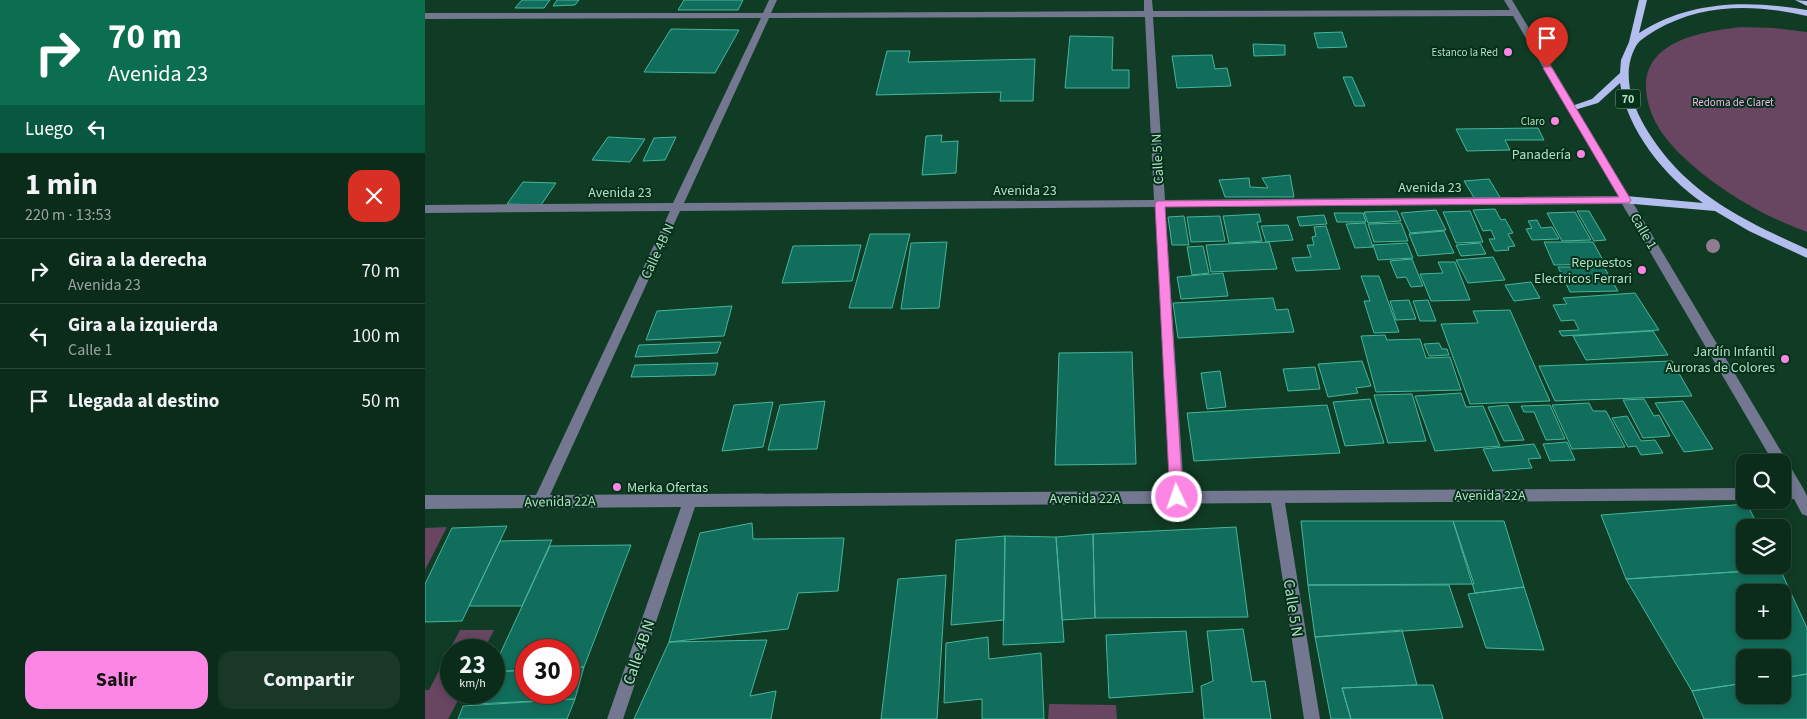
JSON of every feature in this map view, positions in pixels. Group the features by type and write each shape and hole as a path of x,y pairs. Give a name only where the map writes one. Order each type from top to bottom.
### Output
{"main road":[{"name":"70","path":"1643,0 1633,42 1627,56 1624,74 1626,93 1652,145 1673,172 1699,194 1807,263"},
{"path":"1799,0 1807,4"},
{"path":"1633,42 1664,20 1682,12 1713,6 1763,6 1807,13"},
{"path":"1571,108 1595,101 1624,74"},
{"path":"1626,200 1719,208"},
{"name":"70","path":"1763,234 1807,254"}],"street":[{"name":"Calle 4B N","path":"540,501 773,0"},
{"name":"Calle 5 N","path":"1148,0 1177,497"},
{"name":"Calle 1","path":"1507,0 1775,454"},
{"path":"425,16 1515,13"},
{"name":"Avenida 23","path":"425,209 1626,200"},
{"path":"1791,481 1807,509"},
{"path":"1791,493 1798,493"},
{"name":"Avenida 22A","path":"425,502 1736,494"},
{"name":"Calle 5 N","path":"1277,496 1312,719"},
{"name":"Calle 4B N","path":"615,719 690,500"}],"green space":[{"name":"Redoma de Claret","path":"1741,27 1807,32 1807,232 1755,209 1708,178 1669,142 1656,123 1650,109 1646,82 1650,66 1660,54 1673,44 1689,37"},
{"path":"447,527 425,570 425,528"},
{"path":"460,630 494,630 490,639 455,639"},
{"path":"440,669 440,704 456,704 448,719 425,719 425,690 429,690"},
{"path":"1049,704 1116,705 1117,719 1048,719"}],"building":[{"path":"522,0 550,0 544,8 515,8"},
{"path":"557,0 579,0 575,5 553,6"},
{"path":"684,0 743,0 738,10 678,10"},
{"path":"671,29 739,30 715,73 644,72"},
{"path":"1342,32 1347,47 1318,48 1314,33"},
{"path":"1070,36 1113,37 1112,70 1129,70 1129,88 1065,88"},
{"path":"1253,44 1285,45 1285,55 1254,56"},
{"path":"887,51 910,51 908,62 1035,59 1033,101 1000,101 1001,92 876,95"},
{"path":"1212,55 1215,69 1227,68 1231,86 1177,88 1172,56"},
{"path":"1343,77 1352,77 1365,106 1355,106"},
{"path":"1538,128 1544,140 1505,140 1510,150 1467,151 1456,129"},
{"path":"942,135 941,142 958,141 956,173 922,175 926,136"},
{"path":"608,137 645,139 630,162 592,160"},
{"path":"676,137 665,160 643,161 654,138"},
{"path":"1290,175 1294,197 1225,197 1219,180 1249,178 1250,187 1268,188 1262,178"},
{"path":"1489,179 1501,199 1476,201 1464,181"},
{"path":"523,182 556,183 541,205 507,204"},
{"path":"1495,209 1501,220 1505,219 1513,233 1508,234 1515,246 1508,247 1509,250 1495,251 1489,239 1495,239 1491,230 1483,231 1473,210"},
{"path":"1436,210 1446,230 1410,233 1401,213"},
{"path":"1397,211 1401,221 1368,223 1364,212"},
{"path":"1470,211 1483,242 1456,243 1443,212"},
{"path":"1577,211 1589,211 1606,240 1594,241"},
{"path":"1575,212 1591,240 1562,241 1547,213"},
{"path":"1334,213 1363,213 1366,222 1337,222"},
{"path":"1259,214 1261,222 1257,222 1262,241 1229,243 1223,216"},
{"path":"1324,215 1327,224 1300,226 1297,217"},
{"path":"1184,216 1189,245 1172,245 1168,217"},
{"path":"1220,216 1225,241 1191,242 1187,217"},
{"path":"1537,220 1541,228 1552,227 1559,239 1532,240 1526,229 1532,228 1528,221"},
{"path":"1365,223 1373,247 1355,248 1346,224"},
{"path":"1401,223 1408,241 1374,242 1368,224"},
{"path":"1288,225 1293,240 1266,242 1261,226"},
{"path":"1326,226 1340,269 1296,271 1292,258 1311,257 1307,245 1314,245 1312,237 1316,236 1314,227"},
{"path":"1444,231 1454,253 1418,256 1409,234"},
{"path":"870,234 910,234 892,308 849,308"},
{"path":"947,242 939,308 901,309 911,243"},
{"path":"1269,242 1277,269 1211,272 1206,245"},
{"path":"1544,242 1593,242 1605,264 1554,265"},
{"path":"1407,243 1413,258 1378,260 1373,245"},
{"path":"1480,243 1486,254 1461,256 1456,245"},
{"path":"861,245 852,281 782,283 793,246"},
{"path":"1203,246 1209,273 1192,275 1187,247"},
{"path":"1493,257 1505,280 1468,283 1456,260"},
{"path":"1412,259 1423,286 1411,287 1406,277 1397,278 1390,261"},
{"path":"1438,262 1455,262 1470,300 1431,301 1420,274 1443,273"},
{"path":"1558,267 1604,267 1618,291 1570,292"},
{"path":"1223,273 1228,296 1181,299 1177,277"},
{"path":"1361,276 1379,276 1399,332 1374,333 1364,301 1370,301"},
{"path":"1531,282 1540,298 1514,301 1505,285"},
{"path":"1635,293 1659,330 1562,336 1559,331 1579,330 1574,320 1561,321 1553,305 1567,304 1563,298"},
{"path":"1273,298 1276,310 1288,309 1294,332 1178,338 1173,303"},
{"path":"1409,300 1416,319 1396,320 1390,301"},
{"path":"1428,300 1436,321 1420,321 1413,301"},
{"path":"732,306 724,336 646,340 657,311"},
{"path":"1510,310 1550,401 1470,404 1441,324 1478,323 1473,311"},
{"path":"1653,331 1668,355 1586,360 1573,336"},
{"path":"1385,335 1387,340 1420,339 1426,358 1450,357 1461,390 1376,392 1361,336"},
{"path":"721,342 717,353 635,357 639,345"},
{"path":"1439,343 1442,349 1447,349 1449,355 1429,356 1424,344"},
{"path":"1132,352 1136,464 1055,465 1059,353"},
{"path":"1362,361 1371,386 1356,388 1358,393 1328,397 1318,364"},
{"path":"1672,361 1692,396 1555,401 1539,366"},
{"path":"718,363 715,375 631,377 635,365"},
{"path":"1315,367 1320,389 1288,391 1283,369"},
{"path":"1220,371 1226,407 1207,409 1201,373"},
{"path":"1461,393 1466,407 1483,406 1500,446 1435,451 1415,396"},
{"path":"1412,394 1426,441 1388,443 1374,395"},
{"path":"1370,399 1384,443 1345,446 1333,402"},
{"path":"1644,399 1654,416 1659,415 1670,436 1643,438 1623,400"},
{"path":"825,401 817,449 768,450 780,405"},
{"path":"1683,401 1713,449 1684,452 1655,403"},
{"path":"773,402 763,447 722,451 734,405"},
{"path":"1589,403 1593,411 1606,411 1625,447 1572,449 1552,405"},
{"path":"1327,405 1340,453 1194,461 1187,413"},
{"path":"1508,405 1524,440 1504,441 1488,407"},
{"path":"1550,405 1565,439 1546,440 1534,412 1524,412 1521,406"},
{"path":"1627,416 1641,441 1655,440 1663,453 1641,455 1636,446 1628,447 1612,418"},
{"path":"1567,442 1575,460 1550,461 1543,444"},
{"path":"1534,444 1541,458 1528,459 1532,468 1493,471 1483,449"},
{"path":"1736,505 1736,509 1750,509 1754,519 1736,519 1736,572 1626,579 1601,515"},
{"path":"1301,521 1453,521 1474,584 1308,585"},
{"path":"1453,521 1504,521 1524,587 1475,593"},
{"path":"752,523 753,539 844,538 838,591 798,593 788,629 669,642 700,533"},
{"path":"507,526 462,621 425,622 425,584 452,528"},
{"path":"1236,527 1248,617 1095,618 1093,534"},
{"path":"1093,534 1095,618 1062,620 1056,537"},
{"path":"1005,536 1056,537 1064,642 1003,645"},
{"path":"1005,536 1004,620 951,625 956,540"},
{"path":"552,540 522,606 469,606 500,541"},
{"path":"631,545 584,667 580,667 580,639 515,639 515,671 505,671 505,643 550,546"},
{"path":"1736,572 1736,574 1782,574 1787,584 1736,584 1736,639 1791,639 1791,593 1807,628 1807,674 1791,677 1791,649 1736,649 1736,684 1692,691 1626,579"},
{"path":"946,575 937,719 881,719 898,579"},
{"path":"1308,585 1449,585 1463,627 1315,637"},
{"path":"1524,587 1544,650 1486,648 1468,594"},
{"path":"1243,629 1252,682 1265,681 1271,719 1204,719 1201,686 1213,681 1207,631"},
{"path":"1402,630 1417,685 1342,688 1351,719 1331,719 1315,637"},
{"path":"1186,631 1193,692 1109,698 1106,635"},
{"path":"988,637 989,659 1041,653 1044,719 982,719 982,699 944,703 946,643"},
{"path":"767,640 750,696 776,691 771,719 634,719 669,642"},
{"path":"580,667 584,667 580,681"},
{"path":"505,671 515,671 515,702 505,703"},
{"path":"1807,674 1807,719 1704,719 1692,691 1736,684 1736,704 1791,704 1791,677"},
{"path":"1433,685 1443,719 1351,719 1342,688"},
{"path":"505,703 573,704 567,719 458,719 463,706"}],"place":[{"name":"Estanco la Red","path":"1508,52"},
{"name":"Claro","path":"1555,121"},
{"name":"Panadería","path":"1581,154"},
{"name":"Repuestos Electricos Ferrari","path":"1642,270"},
{"name":"Jardín Infantil Auroras de Colores","path":"1785,359"},
{"name":"Merka Ofertas","path":"617,487"}],"route":[{"path":"1177,497 1160,204 1626,200 1547,68"}]}
